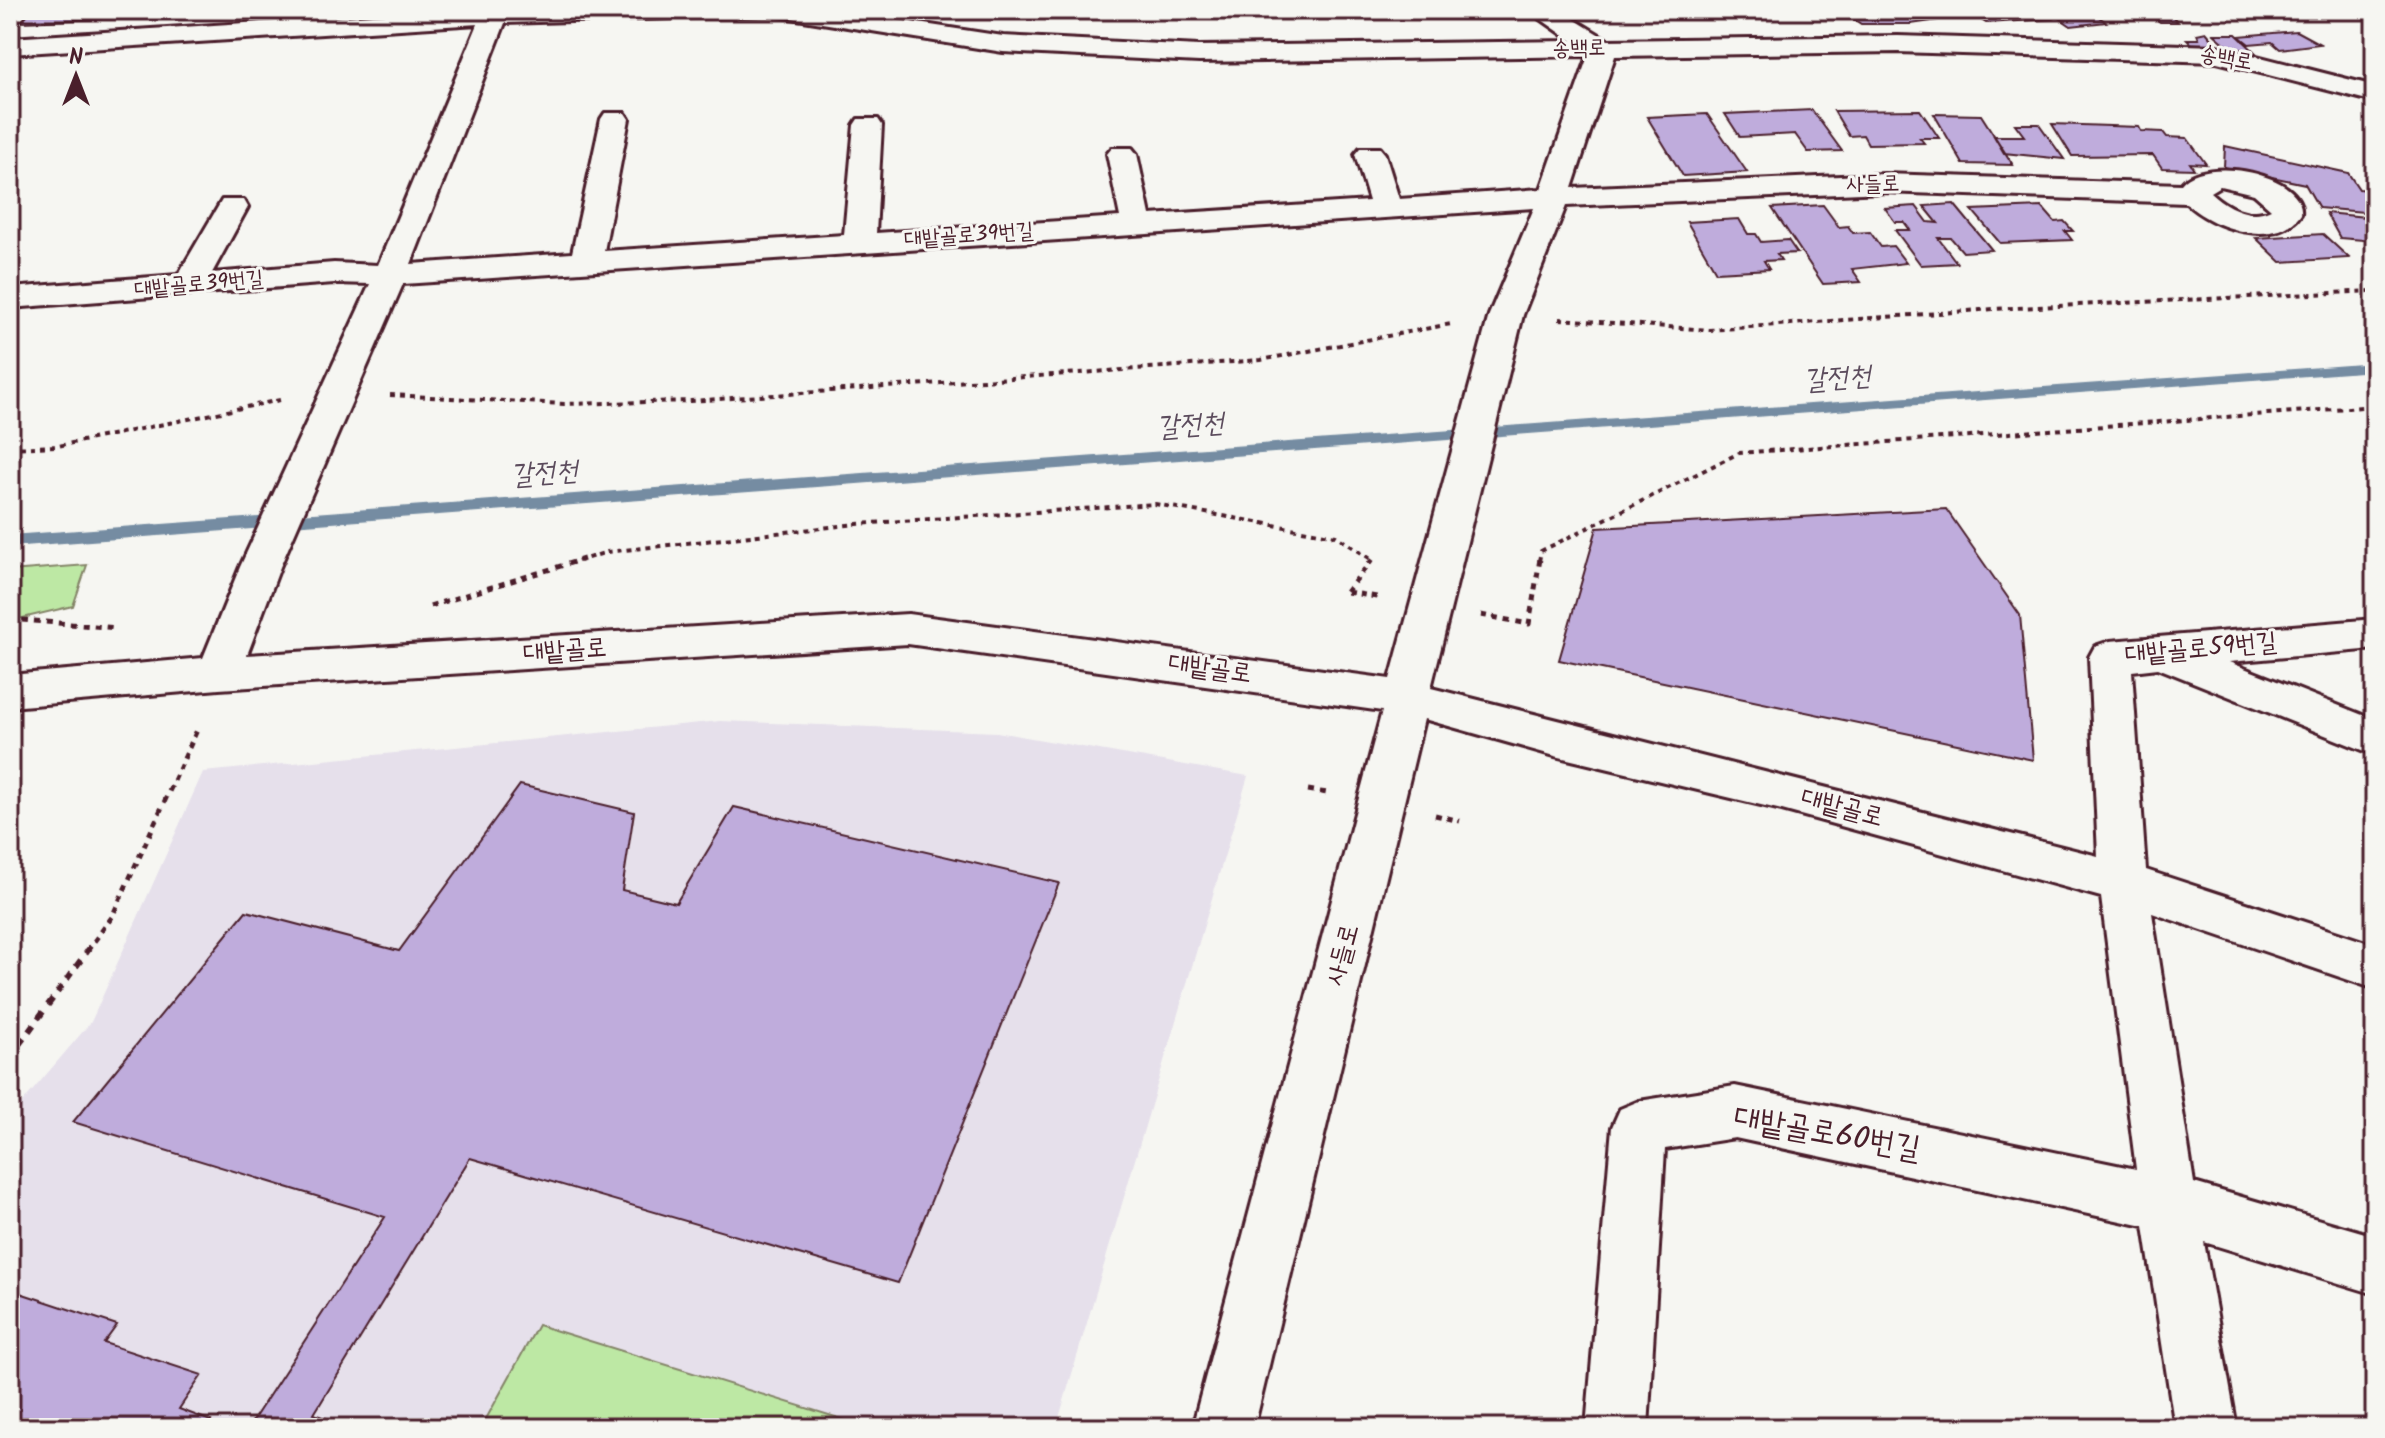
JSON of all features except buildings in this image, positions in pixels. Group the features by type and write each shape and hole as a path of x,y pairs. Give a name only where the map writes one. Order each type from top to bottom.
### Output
{"street":[{"path":"10,46 495,13 763,10"},
{"name":"송백로","path":"781,10 1003,44 1199,54 1898,44 2217,54 2375,94"},
{"path":"1505,319 1545,222 1604,49 1541,10"},
{"path":"219,673 260,567 369,325 495,13"},
{"path":"586,262 615,119"},
{"path":"859,244 868,125"},
{"path":"1122,154 1137,225"},
{"path":"1370,154 1387,209"},
{"name":"사들로","path":"1551,198 1884,183 2195,194"},
{"name":"대밭골로39번길","path":"10,298 334,273 388,275 1551,198"},
{"path":"188,286 233,207"},
{"name":"사들로","path":"1223,1428 1461,481 1505,319"},
{"name":"대밭골로","path":"10,691 219,673 908,629 1408,698 1555,739 1782,792 2123,883 2375,967"},
{"name":"대밭골로59번길","path":"2123,883 2110,657 2375,634"},
{"path":"2160,652 2375,738"},
{"path":"2123,883 2169,1204 2206,1428"},
{"name":"대밭골로60번길","path":"1617,1428 1639,1127 1735,1112 2169,1204 2375,1265"}],"path":[{"path":"10,448 58,446 293,398 415,394 564,404 691,401 1261,360 1457,322 1505,319 1709,330 1994,309 2375,291"},
{"path":"1504,618 1529,624 1541,551 1739,453 2375,406"},
{"path":"419,607 434,606 607,552 857,524 1155,504 1336,536 1375,560 1346,592"},
{"path":"10,619 124,628"},
{"path":"10,1057 112,917 197,730"}],"shaded area":[{"path":"720,721 997,732 1248,776 1056,1428 10,1428 10,1117 91,1022 203,772"}],"green space":[{"path":"87,565 73,606 10,621 10,571"},
{"path":"538,1325 871,1428 481,1428"}],"waterway":[{"name":"갈전천","path":"10,541 2375,367"}]}
